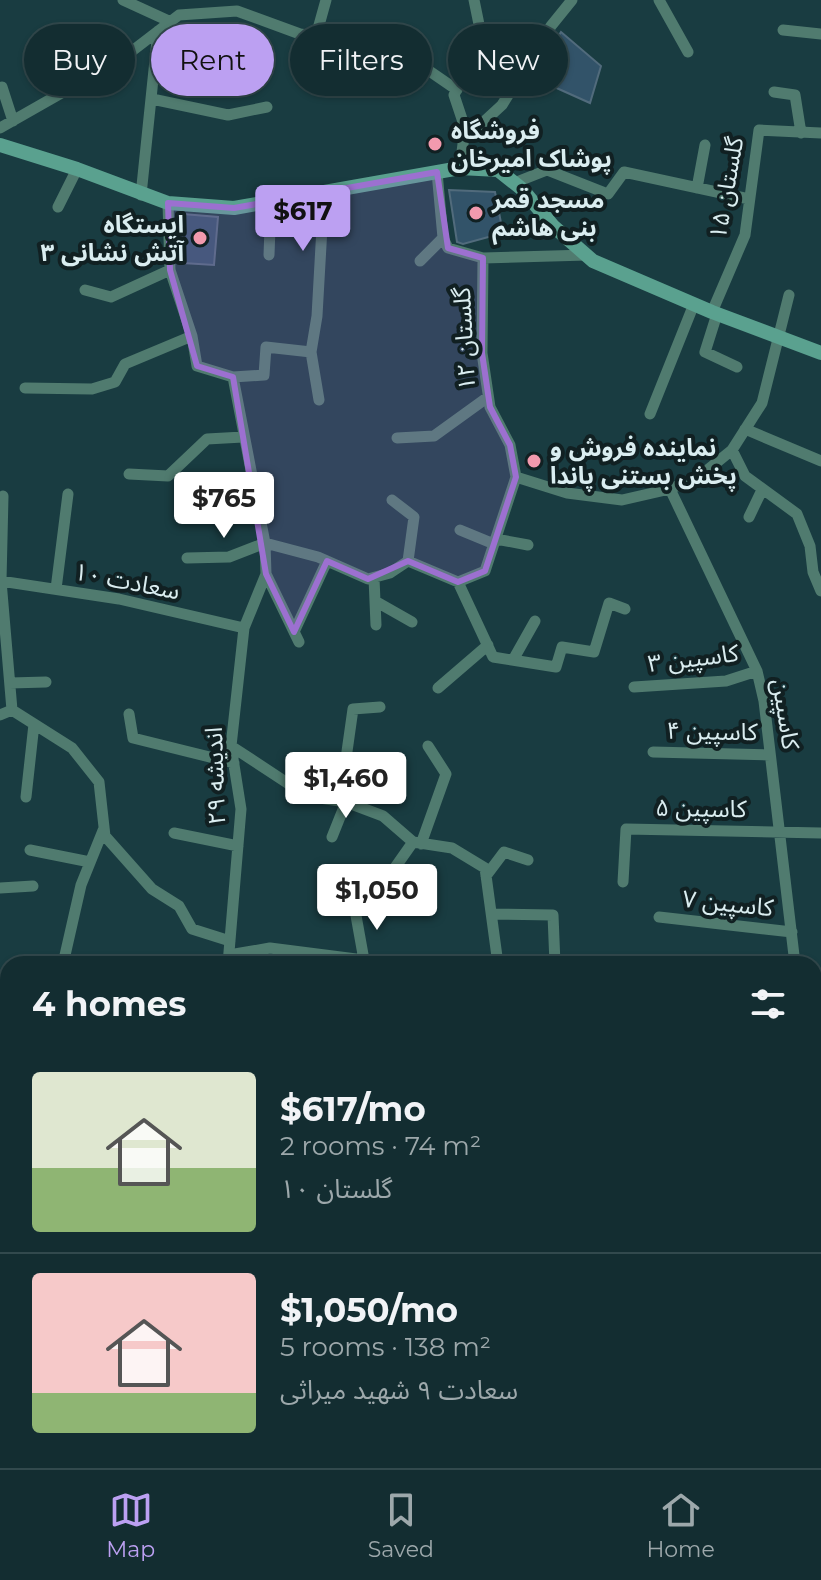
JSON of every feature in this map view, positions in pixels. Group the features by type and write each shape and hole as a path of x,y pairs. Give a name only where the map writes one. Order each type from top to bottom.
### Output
{"main road":[{"path":"0,145 77,169 168,203 234,208 460,168 498,170 593,261 715,313 821,353"}],"street":[{"path":"123,0 171,22"},
{"path":"186,15 191,0"},
{"path":"319,24 326,0"},
{"path":"474,0 479,24"},
{"path":"464,140 502,105 551,26 572,0"},
{"path":"659,0 688,52"},
{"path":"168,24 179,15 237,11 290,30"},
{"path":"783,30 821,34"},
{"path":"0,128 123,58 151,36"},
{"path":"2,87 13,121"},
{"path":"774,92 795,95 801,133"},
{"path":"141,195 152,96"},
{"path":"454,96 465,128 460,168"},
{"path":"152,99 228,115 267,107"},
{"name":"گلستان ۱۵","path":"737,367 705,352 715,313 745,235 759,130 821,133"},
{"path":"697,188 705,145"},
{"path":"58,207 77,169"},
{"path":"514,183 547,170 608,194 624,172 749,199"},
{"path":"420,261 443,238 437,172"},
{"path":"319,400 311,352 317,316 324,192"},
{"path":"269,255 271,201"},
{"path":"168,203 170,270 192,336 197,366 233,377 264,375 266,347 311,352"},
{"name":"گلستان ۱۲","path":"443,238 448,248 483,258 482,353 488,397 510,445 516,477"},
{"path":"483,258 587,255"},
{"path":"85,290 111,297 170,270"},
{"path":"458,582 485,571 516,477 567,493 622,500 670,489 700,476 732,450 762,403 789,295"},
{"path":"650,414 694,304"},
{"path":"25,388 92,389 115,382 125,364 192,336"},
{"name":"اندیشه ۲۹","path":"228,956 241,809 231,746 244,628 266,574 265,543 233,377"},
{"path":"397,438 434,436 488,397"},
{"path":"745,429 821,461"},
{"path":"129,474 168,476 207,439 243,437"},
{"path":"732,450 745,476 797,514 810,546 813,572 821,591"},
{"name":"کاسپین","path":"670,489 757,671 764,701 794,956"},
{"path":"749,517 762,490"},
{"path":"56,589 68,494"},
{"path":"3,496 0,581 4,654 10,683 6,713 34,724 72,748 99,782 104,832 81,885 65,956"},
{"path":"187,558 229,557 265,543 327,561 368,579 374,578 390,573 408,561 414,517 392,500"},
{"path":"460,530 495,542 528,545"},
{"path":"266,574 296,637 327,561"},
{"path":"408,561 458,582 493,657 556,667 562,647 594,652 609,603 625,609"},
{"path":"374,578 376,625"},
{"name":"سعادت ۱۰","path":"0,581 119,599 244,628"},
{"path":"375,601 412,622"},
{"path":"513,660 535,621"},
{"path":"438,688 488,645"},
{"name":"کاسپین ۳","path":"634,687 726,681 757,671"},
{"path":"10,683 46,682"},
{"path":"332,837 343,801 353,709 380,707"},
{"path":"129,714 133,738 234,763"},
{"path":"26,797 34,724"},
{"path":"231,746 307,796 343,801 383,816 417,843 452,848 485,868 497,956"},
{"path":"414,890 394,869 417,843 446,774 428,746"},
{"name":"کاسپین ۴","path":"653,752 770,755"},
{"name":"کاسپین ۵","path":"623,882 626,829 779,832"},
{"path":"104,832 152,889 179,906 192,929 230,941"},
{"path":"779,832 821,833"},
{"path":"174,833 238,846"},
{"path":"30,850 90,862"},
{"path":"486,876 504,852 528,860"},
{"path":"0,888 33,886"},
{"path":"355,910 363,956"},
{"path":"492,914 553,915 555,956"},
{"name":"کاسپین ۷","path":"659,917 792,932"},
{"path":"239,956 270,948 324,956"}],"highlighted area":[{"path":"437,172 448,248 483,258 482,353 490,407 510,445 516,477 485,571 458,582 408,561 368,579 327,561 294,632 266,574 233,377 197,366 170,270 168,203 234,208"}],"building":[{"path":"568,38 601,66 590,103 568,93"},
{"name":"مسجد قمر بنی هاشم","path":"449,190 495,192 503,233 463,244 457,242"},
{"name":"ایستگاه آتش نشانی ۳","path":"183,214 218,217 214,265 183,263"}],"place":[{"name":"فروشگاه پوشاک امیرخان","path":"435,144"},
{"name":"مسجد قمر بنی هاشم","path":"476,213"},
{"name":"ایستگاه آتش نشانی ۳","path":"200,238"},
{"name":"نماینده فروش و پخش بستنی پاندا","path":"534,461"}]}
